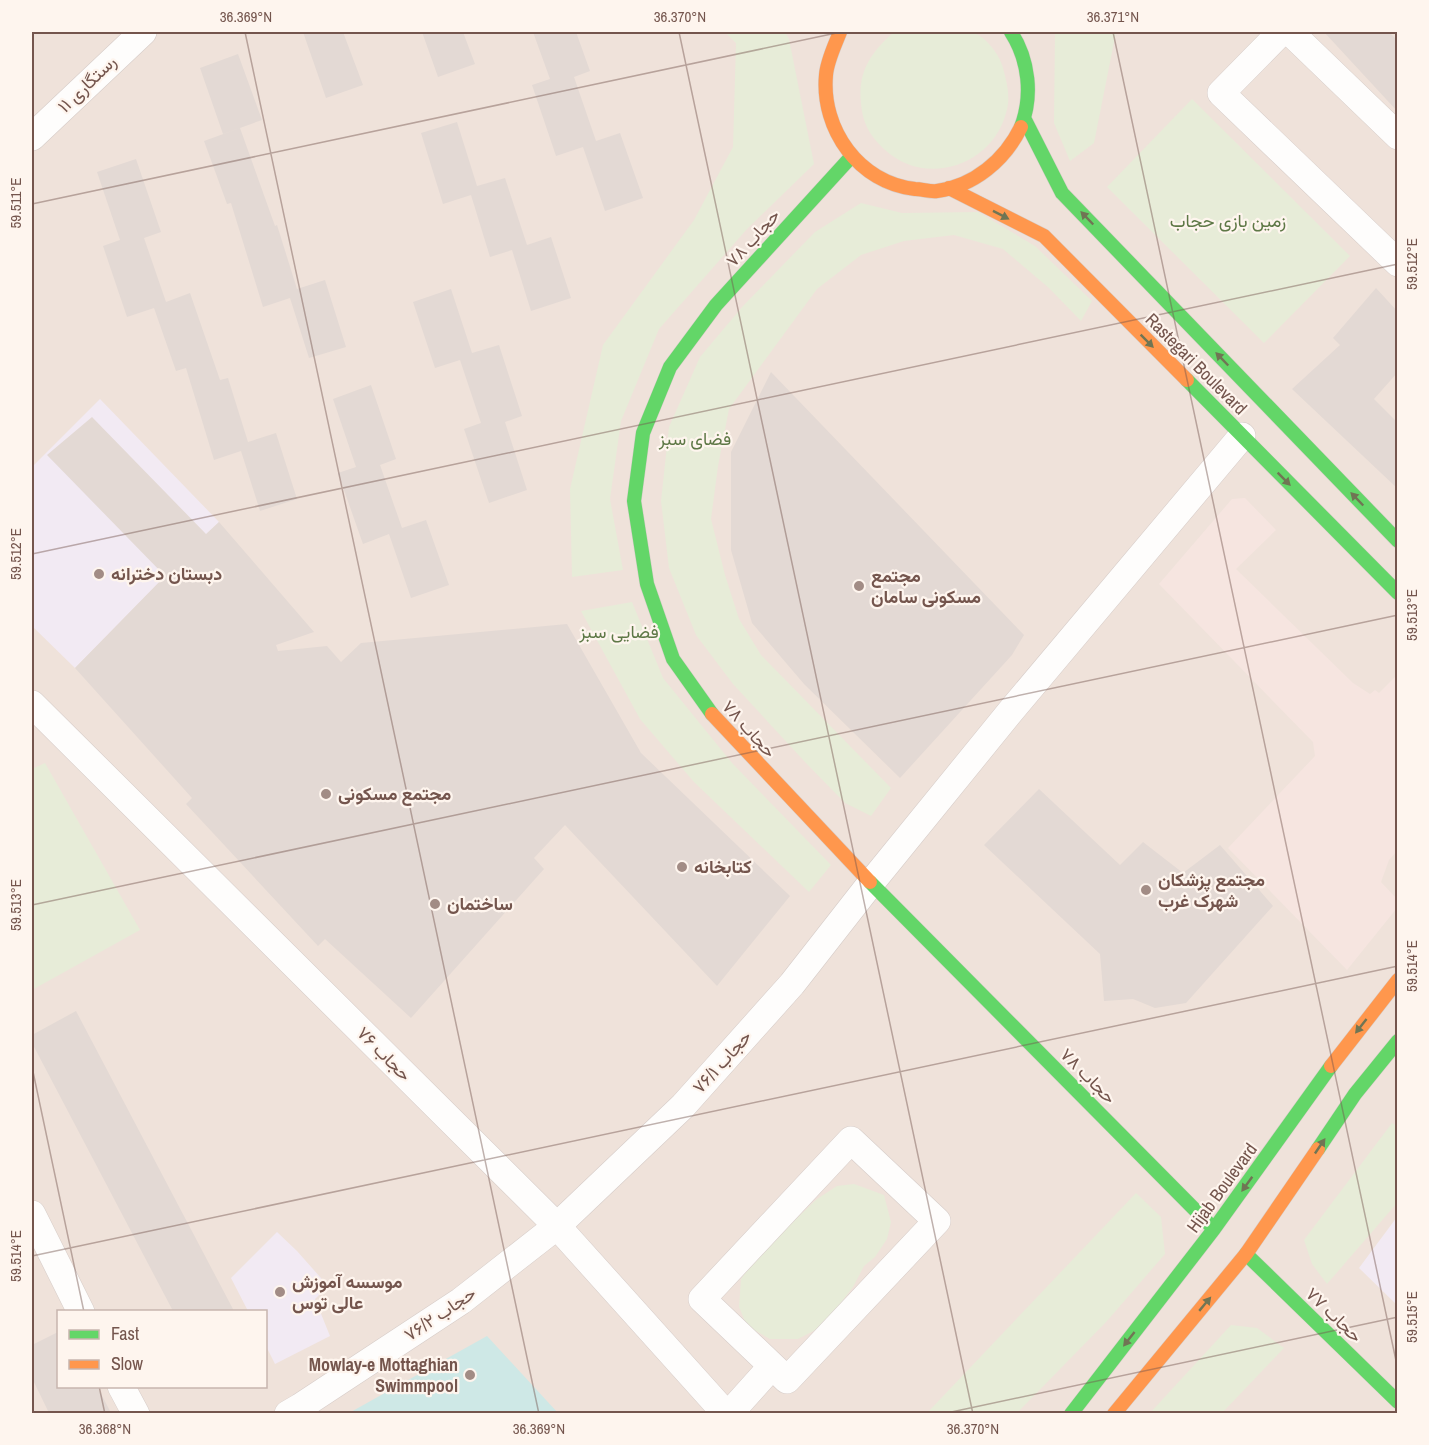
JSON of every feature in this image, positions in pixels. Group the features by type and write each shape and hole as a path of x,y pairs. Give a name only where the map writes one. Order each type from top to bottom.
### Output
{"street":[{"name":"رستگاری ۱۱","path":"32,137 143,32"},
{"path":"840,32 828,57 824,83 826,110 835,135 851,158 871,174 896,186 922,191 949,188 974,179 996,164 1013,143 1024,118 1029,92 1026,65 1017,40 1011,32"},
{"path":"1281,32 1221,93 1398,263"},
{"path":"1290,32 1398,136"},
{"path":"821,40 828,57"},
{"name":"Rastegari Boulevard","path":"1024,118 1062,193 1398,541"},
{"name":"حجاب ۷۸","path":"851,158 716,305 670,367 643,433 634,501 647,584 673,659 717,722 871,883 1215,1229"},
{"name":"Rastegari Boulevard","path":"949,188 1044,236 1398,593"},
{"name":"حجاب ۷۶/۱","path":"557,1226 683,1106 792,984 1017,703 1242,436"},
{"name":"حجاب ۷۶","path":"32,704 557,1226 728,1413"},
{"name":"Hijab Boulevard","path":"1071,1413 1215,1229 1351,1038 1398,980"},
{"path":"1114,1413 1246,1254 1355,1094 1398,1041"},
{"path":"851,1140 937,1221 787,1380 772,1366 702,1299 851,1140"},
{"path":"32,1214 80,1310"},
{"name":"حجاب ۷۶/۲","path":"288,1413 460,1301 557,1226"},
{"name":"حجاب ۷۷","path":"1246,1254 1398,1402"},
{"path":"728,1413 772,1366"},
{"path":"122,1388 136,1413"}],"shaded area":[{"path":"32,32 1397,32 1397,1413 32,1413"},
{"name":"دبستان دخترانه","path":"100,399 219,522 75,668 32,626 32,467"},
{"path":"1245,498 1276,530 1236,569 1353,683 1370,694 1375,690 1379,693 1397,675 1397,851 1389,860 1381,882 1397,899 1397,908 1347,970 1228,848 1315,756 1313,742 1159,584 1232,499"},
{"path":"1397,1217 1397,1305 1359,1268"},
{"name":"موسسه آموزش عالی توس","path":"277,1232 328,1286 315,1299 330,1336 275,1364 267,1348 267,1310 247,1310 231,1278"}],"green space":[{"path":"969,31 986,41 995,52 1006,79 1008,96 1006,113 998,131 987,146 972,158 955,166 937,169 918,167 900,161 884,149 870,132 862,111 863,76 877,49 894,32"},
{"name":"فضای سبز","path":"725,32 785,32 789,39 814,164 747,229 659,329 621,421 610,499 623,570 572,577 570,489 603,345 694,220 733,147 736,43"},
{"path":"1055,32 1116,32 1094,143 1070,161 1054,123"},
{"name":"زمین بازی حجاب","path":"1192,99 1350,256 1264,343 1107,187"},
{"name":"فضای سبز","path":"861,203 902,213 978,212 1035,246 1092,301 1081,321 1049,288 1003,249 954,235 904,241 861,255 817,289 729,409 711,519 739,619 761,655 891,788 871,816 845,803 805,762 733,684 696,635 669,568 661,501 669,427 700,357 743,306 815,232"},
{"name":"فضایی سبز","path":"632,602 663,678 732,763 831,865 809,892 694,782 640,719 581,611"},
{"path":"45,763 140,930 32,990 32,769"},
{"path":"1392,1123 1397,1126 1397,1203 1327,1284 1312,1264 1304,1240"},
{"path":"854,1184 884,1195 891,1222 887,1239 875,1257 864,1266 853,1287 823,1326 798,1339 770,1339 747,1326 739,1307 741,1279 756,1257 817,1199 837,1186"},
{"path":"1136,1193 1161,1217 1165,1254 1107,1321 1017,1413 927,1413"},
{"path":"1231,1325 1257,1328 1284,1348 1222,1413 1150,1413"}],"water":[{"name":"Mowlay-e Mottaghian Swimmpool","path":"487,1336 558,1413 349,1413"}],"building":[{"path":"303,32 343,32 363,85 326,98"},
{"path":"422,32 463,32 475,64 438,77"},
{"path":"533,32 576,32 590,71 574,77 596,141 620,133 643,198 605,211 583,147 556,156 532,85 550,79"},
{"path":"1324,32 1389,32 1398,41 1398,112"},
{"path":"238,54 262,120 223,134 200,68"},
{"path":"457,122 477,186 505,178 527,245 551,237 571,298 531,311 512,250 490,257 471,195 443,204 421,133"},
{"path":"240,128 275,226 277,225 297,289 325,280 346,347 309,358 290,298 263,307 231,203 227,204 204,141"},
{"path":"136,159 161,232 144,238 166,302 190,293 220,380 228,378 248,442 276,433 297,499 260,511 241,451 214,460 186,368 176,371 154,308 127,317 103,246 120,240 97,172"},
{"path":"1376,288 1398,312 1398,372 1374,399 1398,423 1398,489 1292,389 1340,345 1333,338"},
{"path":"451,289 472,353 499,345 522,416 505,422 527,490 489,503 464,429 481,423 460,360 435,368 413,302"},
{"name":"مجتمع مسکونی سامان","path":"771,372 1024,635 1012,655 900,778 804,684 752,623 731,550 731,452"},
{"path":"371,385 396,459 380,465 402,528 426,520 449,585 411,598 389,534 363,544 338,473 356,467 333,399"},
{"path":"92,417 206,534 219,522 314,632 276,645 278,651 327,646 341,662 361,643 567,624 641,753 790,896 717,986 565,825 534,858 544,869 411,1018 325,939 318,946 186,804 192,798 75,668 165,576 47,455"},
{"name":"مجتمع پزشکان شهرک غرب","path":"1039,789 1120,865 1143,842 1183,873 1220,845 1273,906 1186,1003 1155,1008 1133,999 1104,1001 1100,954 984,845"},
{"path":"76,1011 233,1310 172,1310 32,1043 32,1035"},
{"path":"57,1332 57,1388 98,1388 111,1413 49,1413 32,1378 32,1345"}],"traffic: fast":[{"path":"1011,32 1022,54 1027,78 1027,103 1021,127"},
{"path":"1024,118 1062,193 1398,541"},
{"path":"712,714 673,659 647,584 634,501 643,433 670,367 716,305 851,157"},
{"path":"1187,380 1398,593"},
{"path":"870,882 1214,1229"},
{"path":"1318,1149 1355,1094 1398,1041"},
{"path":"1071,1414 1214,1229 1331,1066"},
{"path":"1246,1254 1398,1402"}],"traffic: slow":[{"path":"840,32 826,75 826,95 830,115 837,133 848,150 861,165 877,176 895,185 934,191 963,184 997,160 1021,127"},
{"path":"949,188 1044,236 1187,380"},
{"path":"712,714 870,882"},
{"path":"1331,1066 1398,980"},
{"path":"1114,1414 1246,1254 1318,1149"}],"place":[{"name":"دبستان دخترانه","path":"99,574"},
{"name":"مجتمع مسکونی سامان","path":"859,586"},
{"name":"مجتمع مسکونی","path":"326,794"},
{"name":"کتابخانه","path":"682,867"},
{"name":"مجتمع پزشکان شهرک غرب","path":"1146,890"},
{"name":"ساختمان","path":"435,904"},
{"name":"موسسه آموزش عالی توس","path":"280,1292"},
{"name":"Mowlay-e Mottaghian Swimmpool","path":"470,1375"}]}
